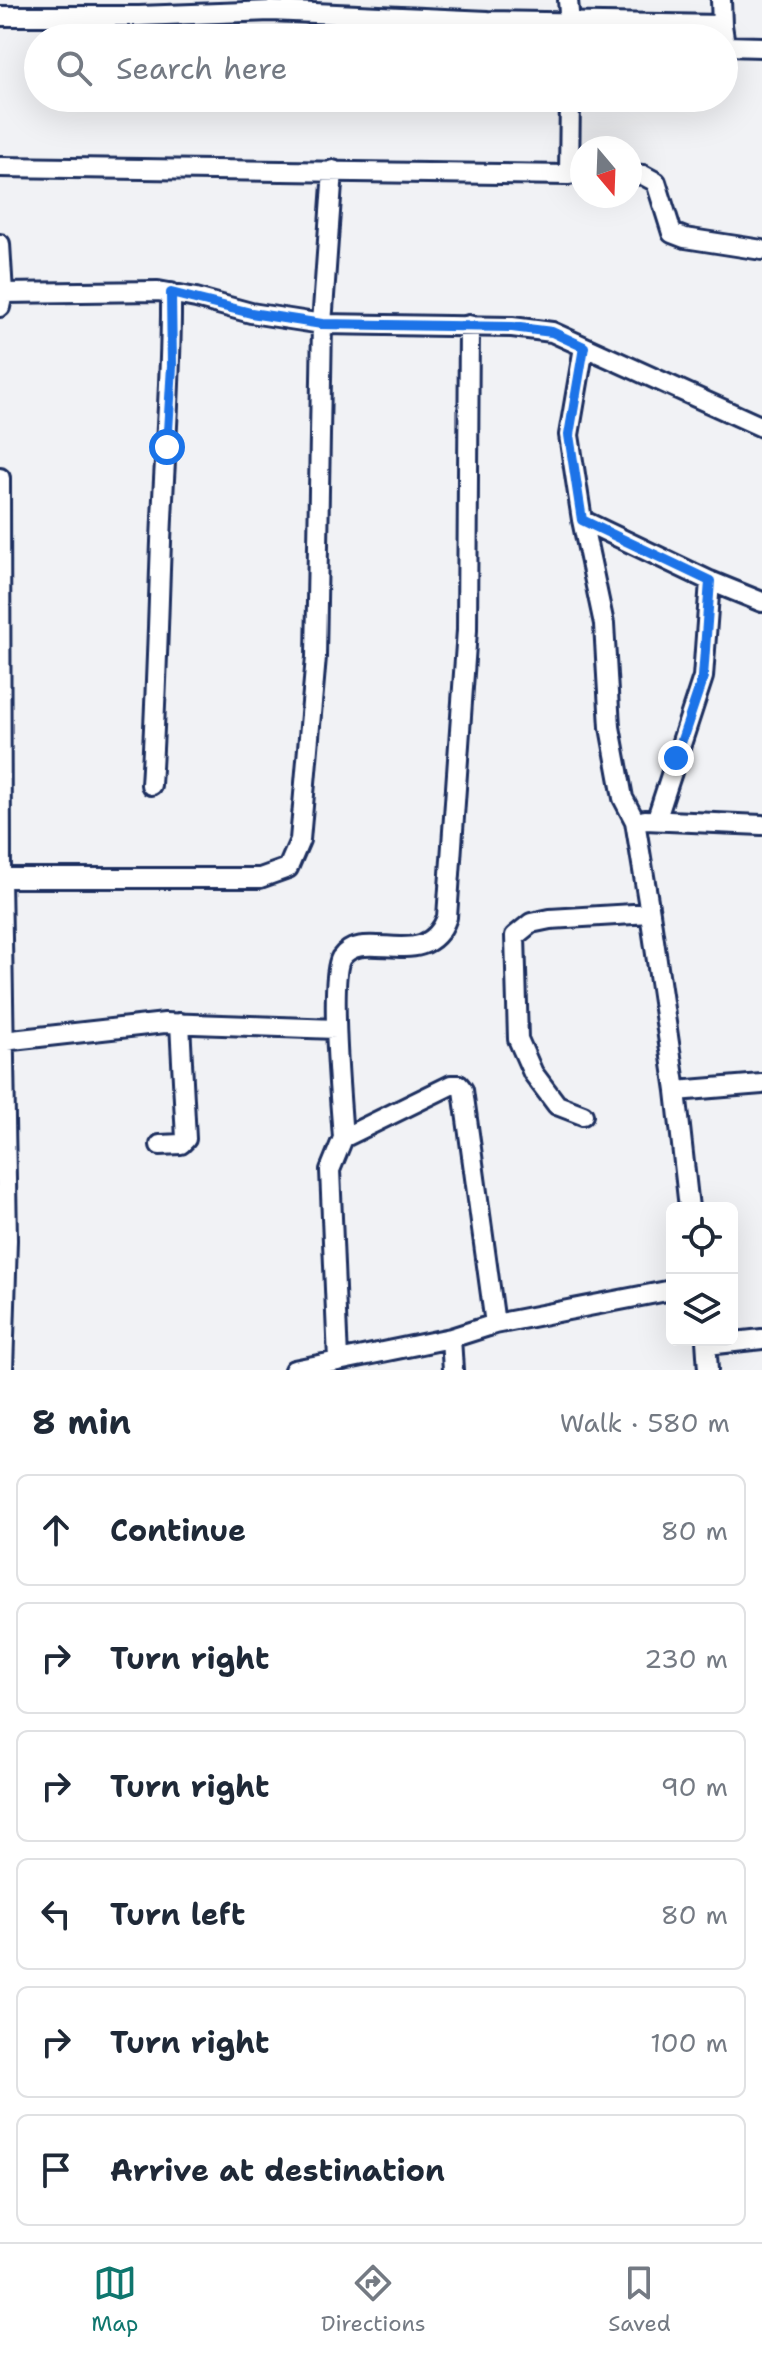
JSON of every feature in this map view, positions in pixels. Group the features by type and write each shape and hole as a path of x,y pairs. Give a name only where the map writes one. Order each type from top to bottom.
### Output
{"street":[{"path":"568,0 571,24"},
{"path":"721,0 722,24"},
{"path":"0,16 163,7 271,11 323,6 516,24"},
{"path":"738,46 762,47"},
{"path":"571,112 572,136"},
{"path":"0,167 570,174"},
{"path":"1,878 260,878 288,868 300,840 316,657 322,324 333,170"},
{"path":"642,175 656,182 672,233 685,238 762,250"},
{"path":"0,244 2,300 158,291 251,313 322,324 469,325 552,332 762,427"},
{"path":"151,785 172,366 171,293"},
{"path":"338,1360 330,1170 343,1138 336,1029 337,966 343,955 355,948 427,945 441,933 447,917 467,630 469,325"},
{"path":"584,347 569,435 582,520 604,624 610,727 623,798 635,821 650,913 688,1202"},
{"path":"0,478 3,1370"},
{"path":"582,520 710,581 762,602"},
{"path":"657,818 703,677 710,581"},
{"path":"635,821 657,818 762,825"},
{"path":"583,1115 557,1105 533,1073 518,1039 515,936 531,923 550,919 650,913"},
{"path":"3,1041 180,1023 336,1029"},
{"path":"160,1145 181,1144 186,1139 180,1023"},
{"path":"676,1091 762,1084"},
{"path":"343,1138 451,1085 459,1085 463,1090 495,1324"},
{"path":"295,1370 451,1338 495,1324 666,1291"},
{"path":"451,1338 453,1370"},
{"path":"738,1340 762,1339"},
{"path":"706,1346 708,1370"}],"route":[{"path":"167,447 172,366 171,293 251,313 322,324 512,327 552,332 584,347 569,435 582,520 710,581 703,677 676,758"}]}
